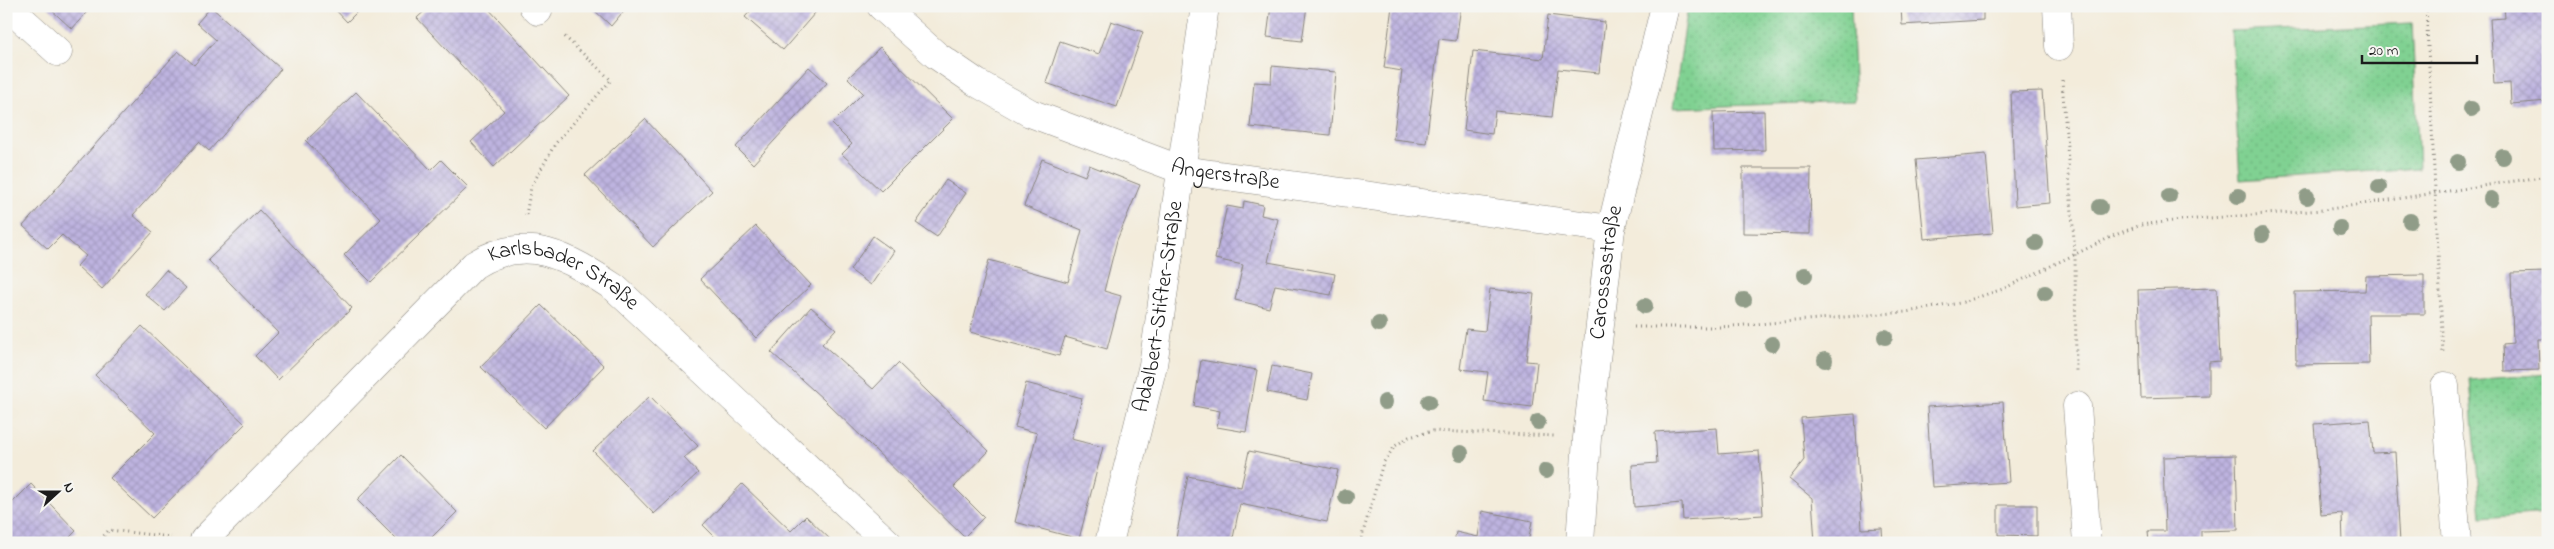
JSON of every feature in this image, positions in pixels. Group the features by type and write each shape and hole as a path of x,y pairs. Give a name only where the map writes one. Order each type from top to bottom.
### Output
{"street":[{"path":"7,6 58,52"},
{"name":"Angerstraße","path":"881,6 936,55 976,83 1030,113 1182,170 1611,230"},
{"name":"Adalbert-Stifter-Straße","path":"1109,543 1153,365 1205,6"},
{"name":"Carossastraße","path":"1580,543 1587,438 1611,230 1662,26 1665,6"},
{"path":"2057,6 2059,46"},
{"name":"Karlsbader Straße","path":"205,542 295,445 474,265 505,250 531,247 587,269 615,288 888,543"},
{"path":"2445,386 2457,543"},
{"path":"2077,406 2087,543"}],"path":[{"path":"2426,6 2437,192 2445,386"},
{"path":"531,247 525,217 531,187 556,144 610,80 535,9"},
{"path":"2059,46 2075,254 2077,406"},
{"path":"1599,327 1720,327 1906,312 1960,303 2003,289 2115,234 2141,226 2181,220 2322,210 2548,176"},
{"path":"1360,543 1384,463 1395,446 1409,436 1433,431 1587,438"},
{"path":"98,543 109,530 205,542"}],"green space":[{"path":"1688,6 1851,6 1855,101 1673,108"},
{"path":"2412,23 2419,168 2240,180 2231,31"},
{"path":"2548,374 2548,513 2481,518 2470,380"}],"building":[{"path":"47,6 92,6 72,29"},
{"path":"332,6 363,6 347,22"},
{"path":"430,6 486,6 569,96 494,167 471,142 504,111 417,18"},
{"path":"590,6 626,6 627,7 611,26"},
{"path":"755,6 821,6 783,50 745,17"},
{"path":"1271,6 1307,6 1302,41 1267,37"},
{"path":"1392,6 1461,6 1456,41 1439,39 1426,143 1393,139 1402,71 1384,68"},
{"path":"1901,6 1983,6 1983,20 1902,25"},
{"path":"2504,6 2548,6 2548,101 2511,104 2510,83 2494,84 2490,19 2505,18"},
{"path":"211,7 281,69 209,151 199,142 133,215 153,232 102,289 77,266 86,256 62,235 48,249 23,226 178,51 194,65 216,40 197,23"},
{"path":"1548,15 1605,22 1599,73 1558,69 1552,117 1495,111 1492,134 1464,130 1473,51 1543,59"},
{"path":"1111,21 1143,32 1117,107 1046,83 1060,41 1099,54"},
{"path":"880,47 953,119 881,191 842,154 852,144 832,124 863,93 848,78"},
{"path":"1272,66 1336,72 1330,135 1250,127 1254,82 1271,83"},
{"path":"809,67 827,83 753,164 736,147"},
{"path":"2042,91 2050,203 2015,206 2011,92"},
{"path":"356,92 431,170 441,160 468,187 371,282 344,255 381,219 306,141"},
{"path":"1764,111 1765,150 1714,151 1713,112"},
{"path":"645,119 712,191 653,247 585,175"},
{"path":"1986,154 1993,233 1924,239 1916,160"},
{"path":"1042,159 1085,176 1089,165 1140,185 1117,240 1104,291 1121,296 1107,349 1065,337 1059,356 970,332 989,260 1068,282 1082,230 1024,206"},
{"path":"1743,168 1811,168 1810,234 1743,233"},
{"path":"946,180 966,193 937,237 916,223"},
{"path":"1244,201 1263,205 1261,215 1278,219 1268,262 1335,274 1331,295 1275,285 1269,308 1235,300 1243,265 1215,259 1227,206 1243,209"},
{"path":"259,210 352,308 278,380 255,356 278,333 208,260"},
{"path":"756,226 811,285 756,338 700,279"},
{"path":"873,236 894,251 871,285 850,270"},
{"path":"166,270 186,288 165,311 145,294"},
{"path":"2548,272 2548,339 2538,339 2539,370 2504,371 2503,344 2513,343 2511,273"},
{"path":"2424,275 2424,314 2368,314 2369,364 2296,365 2295,292 2365,291 2366,276"},
{"path":"2217,288 2220,361 2209,362 2209,396 2141,398 2138,290"},
{"path":"1490,289 1534,294 1526,361 1537,362 1532,407 1484,401 1488,372 1460,369 1466,329 1485,331"},
{"path":"541,305 604,366 544,428 481,367"},
{"path":"811,307 836,329 822,344 873,389 898,363 989,451 954,487 984,517 964,537 823,399 771,352"},
{"path":"142,326 245,424 152,518 110,478 155,433 95,375"},
{"path":"1201,360 1257,370 1246,432 1217,427 1220,411 1194,406"},
{"path":"1272,366 1312,374 1307,400 1267,392"},
{"path":"1026,383 1082,398 1071,439 1103,447 1079,539 1015,522 1037,433 1015,427"},
{"path":"650,396 698,446 684,458 698,473 654,514 593,451"},
{"path":"2003,402 2009,482 1932,487 1927,407"},
{"path":"1855,414 1862,529 1882,528 1883,543 1815,543 1812,498 1789,479 1804,460 1801,418"},
{"path":"2370,420 2373,453 2395,452 2400,543 2343,543 2342,513 2321,515 2314,424"},
{"path":"1717,428 1719,454 1759,451 1763,515 1683,520 1682,503 1634,507 1632,465 1657,463 1655,432"},
{"path":"1249,451 1338,470 1327,522 1240,504 1232,543 1175,543 1188,476 1241,487"},
{"path":"401,455 457,512 426,543 400,543 357,500"},
{"path":"2236,455 2238,530 2201,531 2201,543 2149,543 2148,531 2165,531 2163,457"},
{"path":"31,484 76,531 64,543 6,543 6,509"},
{"path":"742,484 791,531 806,516 834,543 721,543 703,525"},
{"path":"1998,505 2037,505 2037,536 1998,535"},
{"path":"1482,511 1532,521 1528,543 1454,543 1456,532 1478,537"}]}
